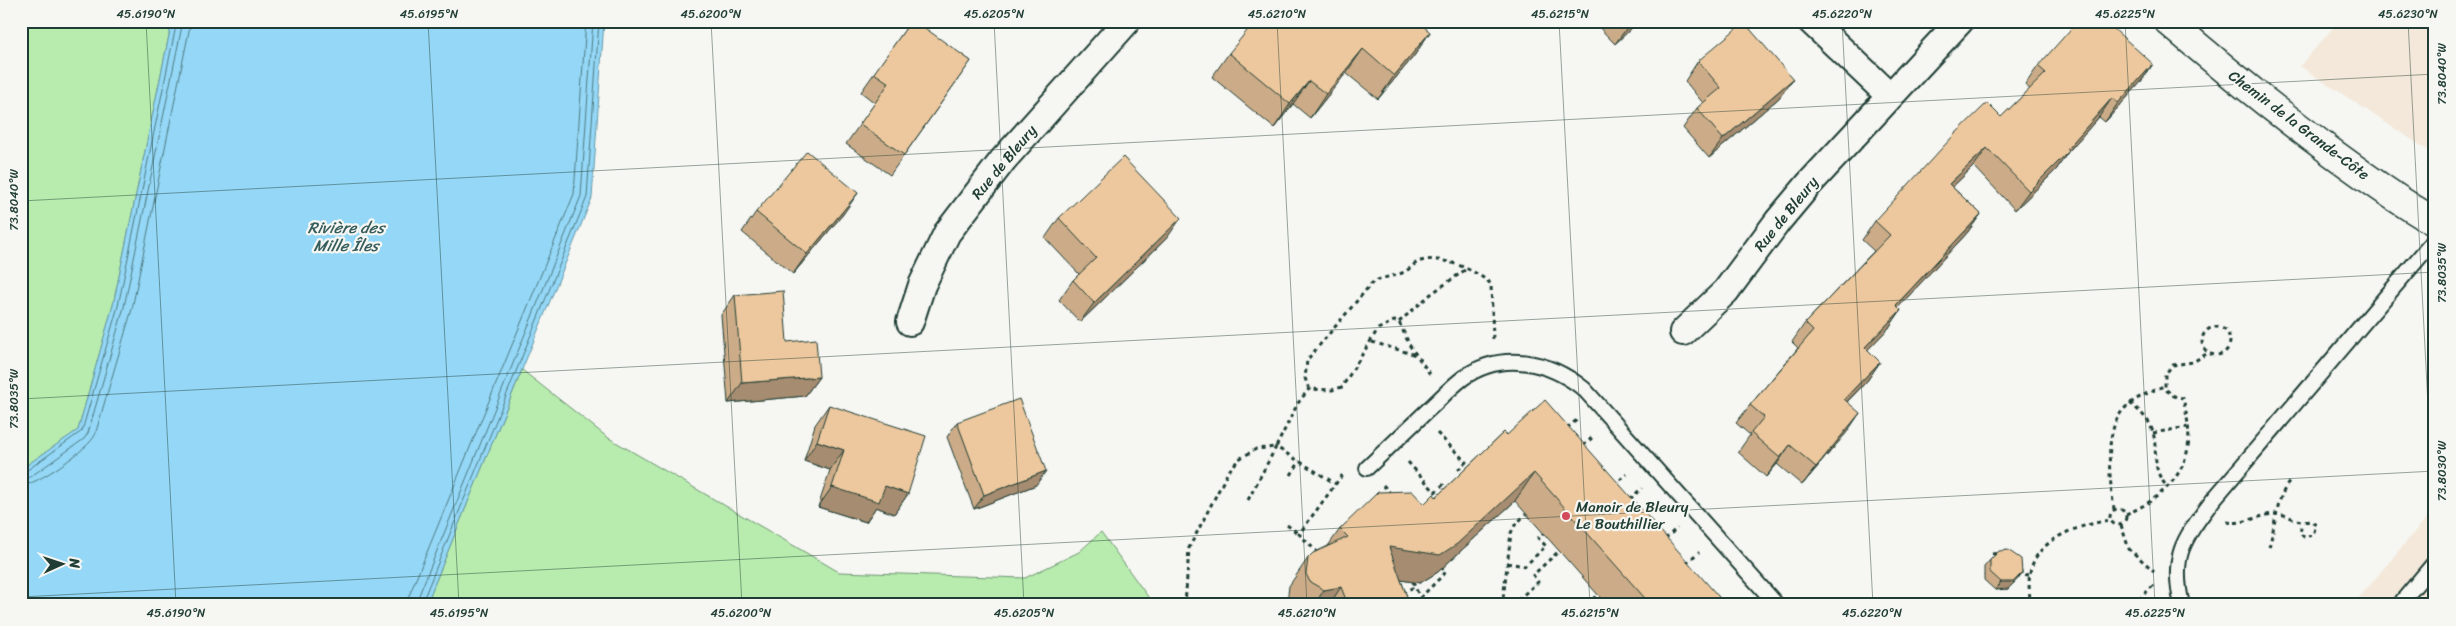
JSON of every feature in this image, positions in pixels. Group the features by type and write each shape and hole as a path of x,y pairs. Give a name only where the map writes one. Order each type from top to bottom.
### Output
{"main road":[{"name":"Chemin de la Grande-Côte","path":"2168,21 2249,90 2301,130 2391,195 2435,222"}],"street":[{"name":"Rue de Bleury","path":"910,322 922,286 947,233 1003,160 1126,21"},
{"path":"1811,21 1890,96"},
{"name":"Rue de Bleury","path":"1683,332 1726,291 1784,214 1960,21"}],"lane":[{"path":"2182,605 2177,571 2180,553 2190,531 2213,500 2435,240"},
{"path":"1367,468 1463,378 1473,372 1495,365 1517,362 1554,369 1568,376 1596,403 1778,605"},
{"path":"2399,605 2435,562"}],"path":[{"path":"1309,389 1305,378 1307,360 1377,280 1404,273 1418,262 1429,259 1440,260 1482,276 1490,284 1495,365"},
{"path":"1309,389 1327,390 1342,387 1372,342 1378,329 1394,322 1399,322 1431,294 1466,270"},
{"path":"1372,342 1416,355 1399,322"},
{"path":"2126,514 2154,500 2167,486 2186,457 2187,428 2183,398 2169,393 2164,386 2165,374 2168,368 2179,363 2193,362 2208,353 2219,354 2227,348 2228,337 2222,329 2211,328 2203,336 2203,346 2208,353"},
{"path":"2126,514 2126,520 2121,525 2113,525 2110,520 2110,514 2114,509 2110,467 2112,437 2120,413 2130,404 2164,386"},
{"path":"1248,500 1298,404 1309,389"},
{"path":"1562,433 1596,403"},
{"path":"2130,404 2147,418 2153,433 2155,461 2161,480 2167,486"},
{"path":"1578,451 1611,420"},
{"path":"2153,433 2187,428"},
{"path":"1185,605 1189,548 1228,472 1239,459 1256,448 1276,447 1336,484"},
{"path":"1457,454 1466,462 1459,469 1466,478"},
{"path":"1291,475 1300,461"},
{"path":"1299,534 1345,472"},
{"path":"2269,547 2279,499 2290,481"},
{"path":"1426,483 1435,492 1443,485 1450,494"},
{"path":"2114,509 2120,509 2126,514"},
{"path":"1505,605 1503,599 1511,533 1515,525 1526,514"},
{"path":"2220,519 2232,523 2277,514 2302,523 2310,521 2316,525 2313,535 2304,537 2300,533 2302,523"},
{"path":"2030,605 2029,576 2034,561 2061,534 2086,525 2110,520"},
{"path":"1286,525 1299,534 1321,556"},
{"path":"2121,525 2129,549 2156,574"},
{"path":"1507,563 1525,566 1546,546 1538,538 1543,533"},
{"path":"1512,605 1538,582 1533,575 1559,551"},
{"path":"1992,554 2004,554"},
{"path":"2020,567 2021,574 2029,576"},
{"path":"1420,598 1446,572 1442,568"},
{"path":"1413,582 1424,605"},
{"path":"2133,605 2156,583"},
{"path":"1400,592 1415,587"},
{"path":"1587,605 1598,594"}],"shaded area":[{"path":"2339,21 2435,21 2435,155 2300,66"},
{"path":"2435,508 2435,605 2353,605"}],"green space":[{"path":"21,21 172,21 113,305 78,430 21,469"},
{"path":"522,370 607,437 839,572 1025,578 1079,552 1101,532 1154,605 426,605"}],"water":[{"name":"Rivière des Mille Îles","path":"172,21 604,21 592,198 426,605 21,605 21,469 78,430 113,305"}],"building":[{"path":"911,21 915,21 971,61 904,155 860,124 889,83 874,73"},
{"path":"1255,21 1417,21 1430,32 1394,76 1363,49 1326,94 1309,81 1290,104 1229,53"},
{"path":"2078,21 2105,21 2153,64 2118,103 2112,98 2067,149 2069,151 2029,191 1987,148 1949,184 1981,214 1896,305 1901,310 1865,347 1880,362 1844,399 1860,413 1816,467 1790,445 1780,458 1751,433 1764,417 1750,405 1813,331 1805,323 1890,235 1875,221 1954,135 1987,103 2001,117 2046,73 2038,66"},
{"path":"1744,22 1793,79 1723,139 1697,108 1721,88 1698,61"},
{"path":"807,151 858,193 807,254 756,212"},
{"path":"1123,157 1181,218 1094,303 1073,280 1096,258 1059,218"},
{"path":"783,291 787,342 816,339 819,377 742,383 735,295"},
{"path":"1019,399 1046,471 984,495 957,422"},
{"path":"1545,400 1726,605 1651,605 1534,473 1457,544 1440,555 1389,547 1410,605 1348,605 1341,587 1324,590 1310,582 1306,574 1308,558 1313,553 1348,537 1340,529 1378,492 1412,491 1424,504 1434,494 1436,497 1504,432 1507,435"},
{"path":"829,405 926,436 908,494 885,486 879,502 832,487 844,450 817,441"},
{"path":"2008,550 2021,559 2022,573 2013,582 2001,582 1990,572 1990,560 1999,551"}],"place":[{"name":"Manoir de Bleury Le Bouthillier","path":"1566,516"}]}
